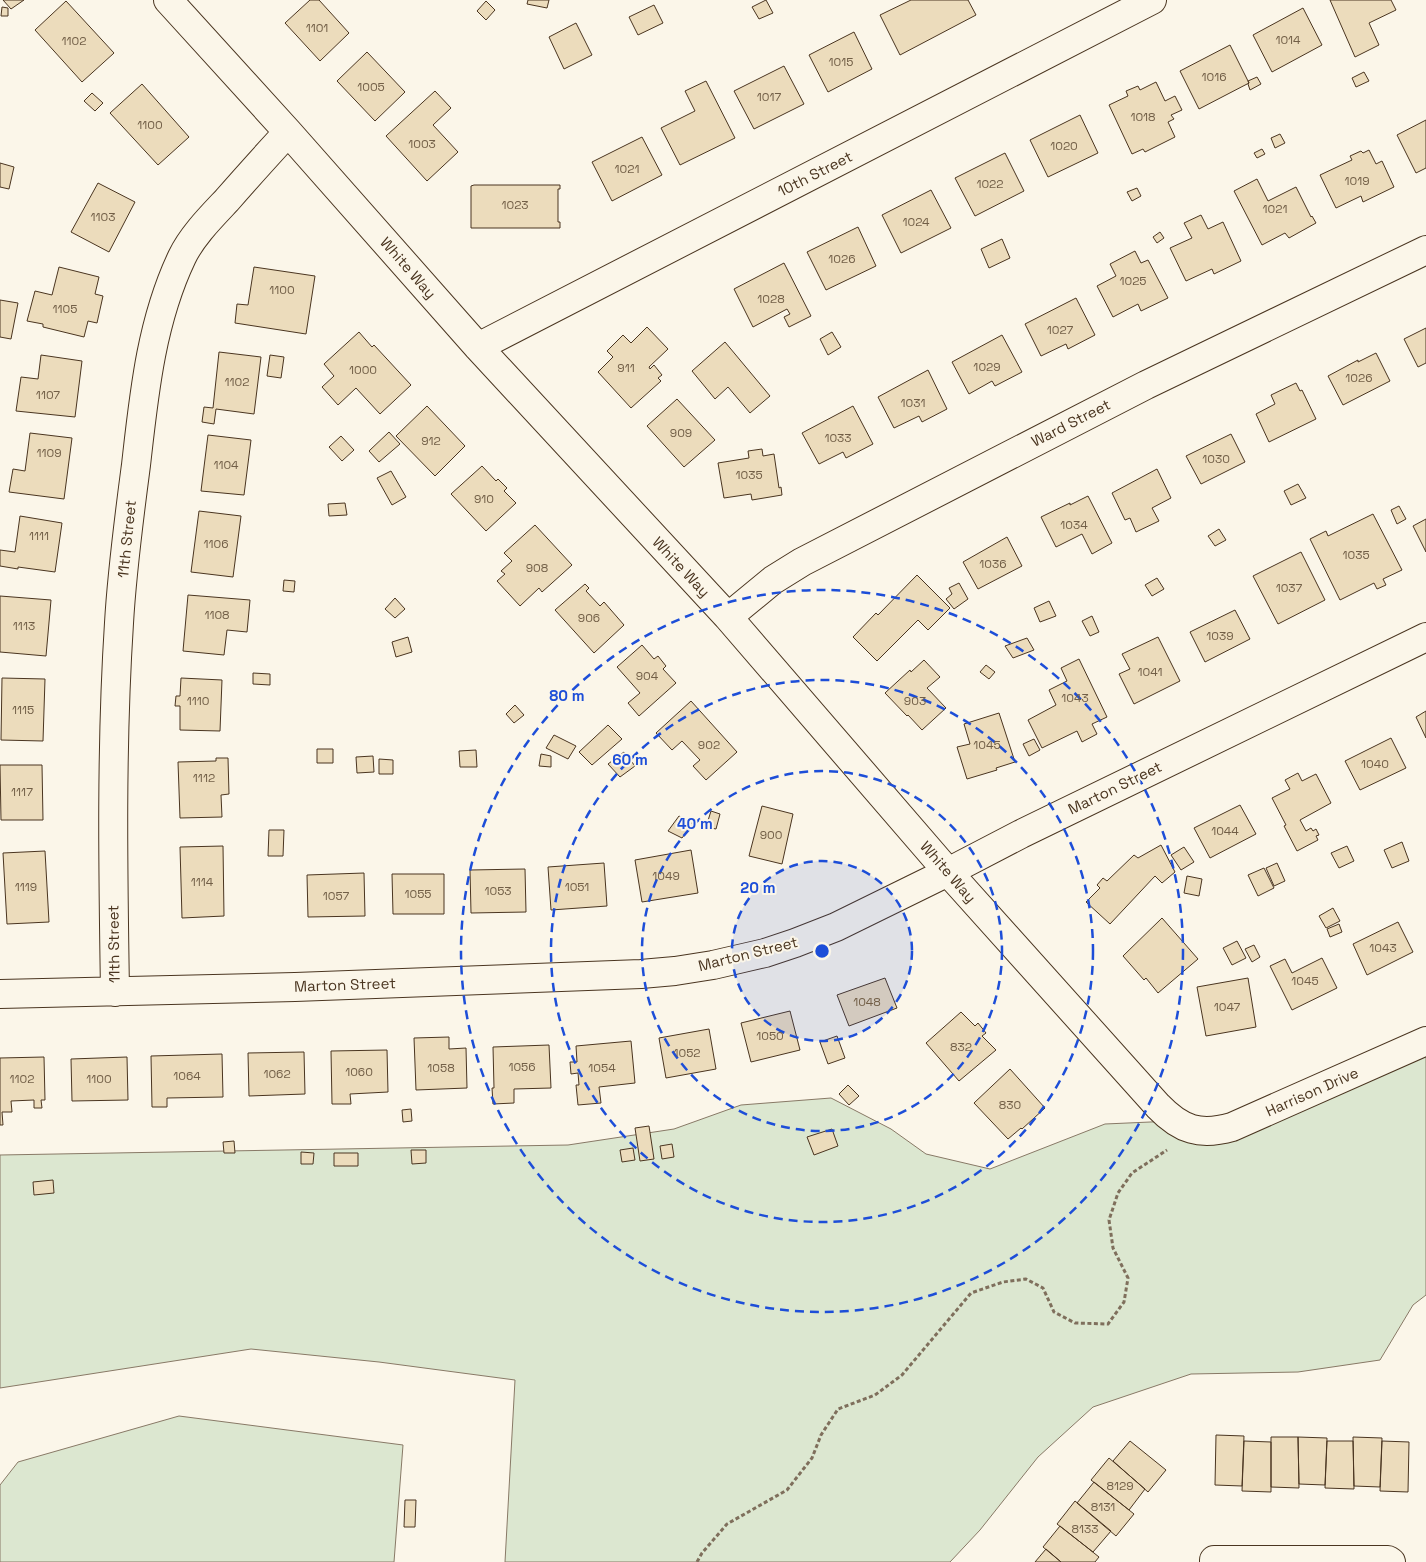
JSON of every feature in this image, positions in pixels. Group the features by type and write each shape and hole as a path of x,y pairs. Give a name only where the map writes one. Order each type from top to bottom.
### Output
{"street":[{"name":"White Way","path":"168,0 288,132 478,348 728,617 948,872 1158,1106 1173,1121 1196,1130"},
{"name":"10th Street","path":"478,348 1152,0"},
{"name":"11th Street","path":"115,992 114,835 119,623 126,536 148,372 168,291 184,254 203,226 288,132"},
{"name":"Ward Street","path":"728,617 773,580 802,562 1146,384 1426,250"},
{"name":"Marton Street","path":"0,994 504,980 641,974 675,971 765,953 836,927 1021,834 1426,637"},
{"name":"Harrison Drive","path":"1196,1130 1214,1131 1247,1121 1426,1041"},
{"path":"1214,1562 1214,1560 1388,1560 1392,1562"}],"path":[{"path":"697,1562 702,1553 727,1524 788,1490 812,1458 822,1435 838,1409 875,1395 902,1375 971,1293 1003,1282 1026,1279 1043,1288 1054,1312 1075,1323 1108,1324 1124,1302 1128,1278 1113,1248 1109,1220 1118,1193 1132,1173 1196,1130"}],"green space":[{"path":"1426,1040 1426,1295 1413,1305 1380,1360 1298,1372 1191,1374 1093,1407 1038,1457 980,1530 950,1562 505,1562 515,1380 379,1362 251,1349 0,1388 0,1155 568,1145 674,1129 741,1105 831,1098 891,1129 926,1154 990,1169 1105,1124 1173,1121 1196,1130"},
{"path":"179,1416 403,1445 394,1562 0,1562 0,1485 18,1462"}],"building":[{"path":"3,0 24,0 11,9"},
{"path":"310,0 319,0 349,33 320,61 285,23"},
{"path":"528,0 549,0 547,8 527,4"},
{"path":"766,0 773,13 759,19 752,7"},
{"path":"911,0 968,0 976,15 900,55 880,15"},
{"path":"1330,0 1391,0 1396,10 1369,23 1379,45 1355,57"},
{"path":"66,1 114,53 82,82 35,30"},
{"path":"486,1 495,10 486,20 477,11"},
{"path":"654,5 663,23 638,35 629,17"},
{"path":"2,7 8,8 8,16 1,16"},
{"path":"1303,8 1322,45 1272,72 1253,35"},
{"path":"576,23 592,55 564,69 549,37"},
{"path":"854,32 872,69 828,92 809,55"},
{"path":"1230,45 1249,83 1199,109 1180,71"},
{"path":"367,52 405,92 375,121 337,81"},
{"path":"784,66 804,104 754,129 734,91"},
{"path":"1364,72 1369,81 1356,87 1352,78"},
{"path":"1257,77 1261,84 1250,90 1248,81"},
{"path":"706,81 735,138 680,165 661,128 695,111 685,91"},
{"path":"1156,82 1165,101 1175,96 1182,110 1171,115 1174,119 1168,122 1175,137 1145,152 1143,149 1132,154 1109,105 1128,96 1126,91 1138,86 1140,90"},
{"path":"142,84 189,137 158,165 110,113"},
{"path":"435,91 451,108 433,125 458,152 427,181 386,136"},
{"path":"92,93 103,103 95,111 84,101"},
{"path":"1080,115 1098,153 1048,177 1030,140"},
{"path":"1426,120 1426,168 1416,173 1397,135"},
{"path":"1280,134 1285,143 1275,148 1271,138"},
{"path":"642,137 662,175 612,201 592,162"},
{"path":"1262,149 1265,154 1257,158 1254,153"},
{"path":"1369,150 1376,164 1382,161 1394,187 1363,202 1361,196 1336,208 1320,175 1352,160 1350,156"},
{"path":"1005,153 1024,191 975,216 955,178"},
{"path":"0,163 14,167 9,189 0,187"},
{"path":"1257,179 1268,201 1296,187 1316,223 1289,238 1285,233 1262,245 1234,191"},
{"path":"98,183 135,202 109,252 71,232"},
{"path":"560,185 560,189 558,189 558,222 560,222 560,228 471,228 471,186"},
{"path":"1137,188 1141,196 1132,201 1127,192"},
{"path":"931,190 951,228 901,253 882,215"},
{"path":"1201,215 1208,229 1223,222 1241,261 1214,274 1212,269 1186,281 1170,248 1192,238 1184,223"},
{"path":"858,227 876,266 826,290 807,252"},
{"path":"1160,232 1164,238 1157,243 1153,237"},
{"path":"1002,239 1010,258 989,268 981,249"},
{"path":"1135,251 1141,263 1148,260 1168,298 1141,311 1138,304 1113,317 1097,286 1116,276 1110,264"},
{"path":"784,263 811,316 789,327 784,317 790,314 787,309 753,327 734,289"},
{"path":"59,267 99,277 95,294 103,296 97,323 88,321 84,337 27,321 35,291 52,295"},
{"path":"254,267 315,276 306,334 235,323 237,304 248,305"},
{"path":"1076,298 1095,335 1068,349 1066,344 1041,356 1025,324"},
{"path":"0,300 18,303 11,339 0,337"},
{"path":"647,327 668,349 649,367 650,369 654,365 662,375 658,378 661,381 631,408 598,372 613,357 607,351 623,335 631,343"},
{"path":"1426,328 1426,363 1418,367 1404,339"},
{"path":"359,332 372,347 374,345 411,385 380,414 356,388 338,405 322,387 334,376 324,364"},
{"path":"832,332 841,347 828,355 820,339"},
{"path":"1002,335 1022,372 995,386 992,381 969,394 952,362"},
{"path":"725,342 770,396 750,413 728,387 715,399 692,371"},
{"path":"219,352 261,357 254,414 216,409 214,424 202,422 204,407 213,408"},
{"path":"1376,353 1390,381 1343,405 1328,376"},
{"path":"41,355 82,361 75,417 16,411 21,377 38,379"},
{"path":"270,355 284,357 281,378 267,376"},
{"path":"928,370 947,409 922,422 919,416 894,428 878,397"},
{"path":"1296,383 1300,391 1302,390 1316,419 1269,442 1256,414 1275,404 1271,395"},
{"path":"677,399 715,440 684,467 647,426"},
{"path":"427,406 465,446 435,476 396,436"},
{"path":"853,406 873,444 846,458 843,452 819,464 802,433"},
{"path":"389,432 400,444 379,462 369,451"},
{"path":"30,433 72,438 64,499 9,492 13,469 25,471"},
{"path":"1231,434 1245,462 1201,484 1186,456"},
{"path":"208,435 251,440 244,495 201,491"},
{"path":"341,436 354,450 342,461 329,447"},
{"path":"762,449 763,456 774,454 779,488 781,487 782,495 752,500 751,494 724,498 718,463 749,458 748,451"},
{"path":"482,466 496,481 498,479 507,488 504,491 516,503 486,531 451,494"},
{"path":"1157,469 1171,498 1152,508 1159,521 1136,532 1130,518 1125,520 1112,493"},
{"path":"391,471 406,497 392,505 377,478"},
{"path":"1298,484 1306,498 1291,505 1284,491"},
{"path":"1088,496 1112,543 1092,554 1082,534 1056,547 1041,517"},
{"path":"345,503 347,515 329,516 328,504"},
{"path":"1399,506 1406,519 1397,524 1391,510"},
{"path":"199,511 241,516 233,577 191,572"},
{"path":"1373,514 1402,570 1383,579 1386,585 1377,589 1374,583 1340,600 1310,539 1326,531 1328,536"},
{"path":"20,516 62,523 55,572 0,566 0,550 15,552"},
{"path":"1426,519 1426,552 1413,526"},
{"path":"535,525 572,565 542,592 539,588 520,606 497,581 505,574 501,571 512,561 504,553"},
{"path":"1219,529 1226,540 1215,546 1208,536"},
{"path":"1007,537 1022,566 978,589 963,562"},
{"path":"1301,552 1325,600 1278,624 1253,576"},
{"path":"917,575 950,608 928,630 918,620 877,661 853,637 876,613 878,615"},
{"path":"1157,578 1164,589 1152,596 1145,585"},
{"path":"284,580 295,581 294,592 283,591"},
{"path":"959,583 968,599 954,609 946,599 952,594 949,588"},
{"path":"585,584 589,588 586,591 600,606 604,602 624,625 594,653 555,610"},
{"path":"188,595 250,600 247,632 227,630 224,655 183,651"},
{"path":"0,596 51,600 46,656 0,652"},
{"path":"395,598 405,609 395,618 385,609"},
{"path":"1049,601 1056,616 1040,622 1034,608"},
{"path":"1235,610 1250,639 1205,662 1190,632"},
{"path":"1092,616 1099,632 1090,636 1082,621"},
{"path":"408,637 412,652 396,657 392,642"},
{"path":"1158,637 1180,681 1134,704 1119,674 1130,669 1122,654"},
{"path":"1027,638 1034,650 1013,658 1005,646"},
{"path":"642,645 654,659 658,656 666,666 663,669 676,683 639,716 628,703 640,693 617,667"},
{"path":"1079,659 1107,717 1092,724 1097,734 1082,742 1077,731 1042,748 1028,720 1056,705 1049,690 1067,681 1061,668"},
{"path":"924,660 940,677 927,688 946,708 922,730 885,693"},
{"path":"986,665 995,672 989,679 980,672"},
{"path":"253,673 270,674 270,685 253,684"},
{"path":"2,678 45,679 43,741 1,740"},
{"path":"181,678 222,680 220,731 180,730 180,706 175,706 176,696 180,696"},
{"path":"691,701 737,752 706,780 693,766 700,760 682,741 672,750 656,733"},
{"path":"515,705 524,715 514,723 506,714"},
{"path":"1426,711 1426,738 1416,717"},
{"path":"999,713 1015,762 996,768 997,770 967,779 957,747 970,744 964,724"},
{"path":"608,725 622,739 592,765 579,752"},
{"path":"554,735 576,746 568,759 546,748"},
{"path":"1391,738 1406,768 1360,790 1345,761"},
{"path":"1034,739 1040,750 1029,756 1023,744"},
{"path":"317,749 333,749 333,763 317,763"},
{"path":"476,750 477,767 460,767 459,751"},
{"path":"624,752 635,766 620,777 608,764"},
{"path":"541,754 551,756 551,767 539,766"},
{"path":"373,756 374,772 357,773 356,757"},
{"path":"216,758 228,758 229,794 221,795 222,817 180,818 178,762 216,761"},
{"path":"379,759 393,760 393,774 379,774"},
{"path":"0,765 42,765 43,820 1,820"},
{"path":"1298,773 1302,781 1316,774 1331,803 1300,820 1306,831 1311,828 1313,831 1316,829 1319,835 1316,836 1318,840 1297,851 1272,798 1290,789 1285,780"},
{"path":"1240,805 1256,834 1210,858 1194,828"},
{"path":"762,806 793,814 782,864 749,856"},
{"path":"711,811 720,814 716,829 706,827"},
{"path":"679,816 693,824 682,838 668,831"},
{"path":"269,830 284,830 283,856 268,856"},
{"path":"1402,842 1409,861 1392,868 1384,850"},
{"path":"1161,845 1175,872 1162,883 1155,876 1110,924 1086,902 1100,888 1097,885 1103,878 1107,881 1134,855 1138,858"},
{"path":"223,846 224,916 182,918 180,847"},
{"path":"1347,846 1354,861 1339,868 1331,853"},
{"path":"1184,847 1194,862 1181,870 1171,855"},
{"path":"691,850 698,893 642,902 635,860"},
{"path":"45,851 49,922 7,924 3,853"},
{"path":"604,863 607,906 551,910 548,867"},
{"path":"1277,863 1285,881 1274,886 1266,868"},
{"path":"1264,868 1274,888 1258,896 1248,875"},
{"path":"525,869 526,912 471,913 470,870"},
{"path":"364,873 365,916 308,917 307,875"},
{"path":"392,874 444,874 444,914 393,914"},
{"path":"1187,876 1202,879 1199,896 1184,893"},
{"path":"1333,908 1340,921 1326,928 1319,916"},
{"path":"1162,918 1198,959 1158,993 1146,978 1144,980 1123,956"},
{"path":"1398,922 1413,952 1367,975 1353,944"},
{"path":"1339,924 1342,932 1330,937 1327,929"},
{"path":"1237,941 1246,958 1232,965 1223,948"},
{"path":"1254,945 1260,957 1252,962 1245,949"},
{"path":"1322,958 1337,988 1292,1010 1270,966 1285,959 1292,973"},
{"path":"885,978 897,1008 849,1026 837,995"},
{"path":"1248,978 1256,1027 1206,1036 1197,987"},
{"path":"790,1011 800,1050 751,1062 741,1023"},
{"path":"961,1012 975,1026 978,1023 986,1033 982,1036 996,1050 959,1081 926,1043"},
{"path":"709,1029 716,1069 666,1078 659,1038"},
{"path":"837,1036 845,1058 828,1064 820,1042"},
{"path":"449,1037 449,1049 466,1048 467,1088 416,1090 414,1038"},
{"path":"631,1041 635,1083 599,1087 601,1103 578,1105 576,1085 579,1085 578,1073 571,1074 570,1062 577,1062 576,1046"},
{"path":"549,1045 551,1088 514,1089 514,1103 493,1104 493,1047"},
{"path":"387,1050 388,1092 350,1094 351,1104 332,1104 331,1051"},
{"path":"304,1052 305,1094 249,1096 248,1053"},
{"path":"222,1054 223,1097 167,1098 167,1107 152,1107 151,1056"},
{"path":"44,1057 45,1100 41,1100 42,1108 34,1108 34,1100 11,1101 12,1112 2,1112 3,1125 0,1125 0,1058"},
{"path":"127,1057 128,1100 72,1101 71,1059"},
{"path":"1010,1069 1045,1108 1008,1139 974,1103"},
{"path":"848,1085 859,1096 849,1105 839,1094"},
{"path":"411,1109 412,1121 403,1122 402,1110"},
{"path":"649,1126 654,1159 640,1161 635,1128"},
{"path":"832,1129 838,1146 814,1155 807,1137"},
{"path":"234,1141 235,1153 224,1153 223,1142"},
{"path":"672,1144 674,1157 662,1159 660,1146"},
{"path":"633,1148 635,1160 622,1162 620,1150"},
{"path":"411,1150 426,1150 426,1163 412,1164"},
{"path":"301,1152 314,1153 313,1164 301,1164"},
{"path":"334,1153 358,1153 358,1166 334,1166"},
{"path":"53,1180 54,1193 34,1195 33,1182"},
{"path":"1216,1435 1244,1436 1242,1486 1215,1485"},
{"path":"1271,1437 1298,1437 1299,1488 1271,1487"},
{"path":"1298,1437 1327,1438 1325,1485 1299,1484"},
{"path":"1353,1437 1382,1438 1380,1487 1354,1486"},
{"path":"1130,1441 1166,1470 1148,1492 1113,1461"},
{"path":"1244,1441 1271,1442 1271,1492 1242,1491"},
{"path":"1327,1441 1353,1441 1354,1489 1325,1488"},
{"path":"1382,1441 1409,1442 1408,1492 1380,1491"},
{"path":"1109,1458 1145,1489 1129,1510 1091,1480"},
{"path":"1094,1482 1134,1514 1116,1536 1077,1503"},
{"path":"405,1500 416,1500 415,1527 404,1527"},
{"path":"1075,1501 1111,1531 1093,1552 1057,1524"},
{"path":"1060,1526 1099,1557 1095,1562 1061,1562 1043,1547"},
{"path":"1046,1549 1061,1562 1035,1562"}]}
